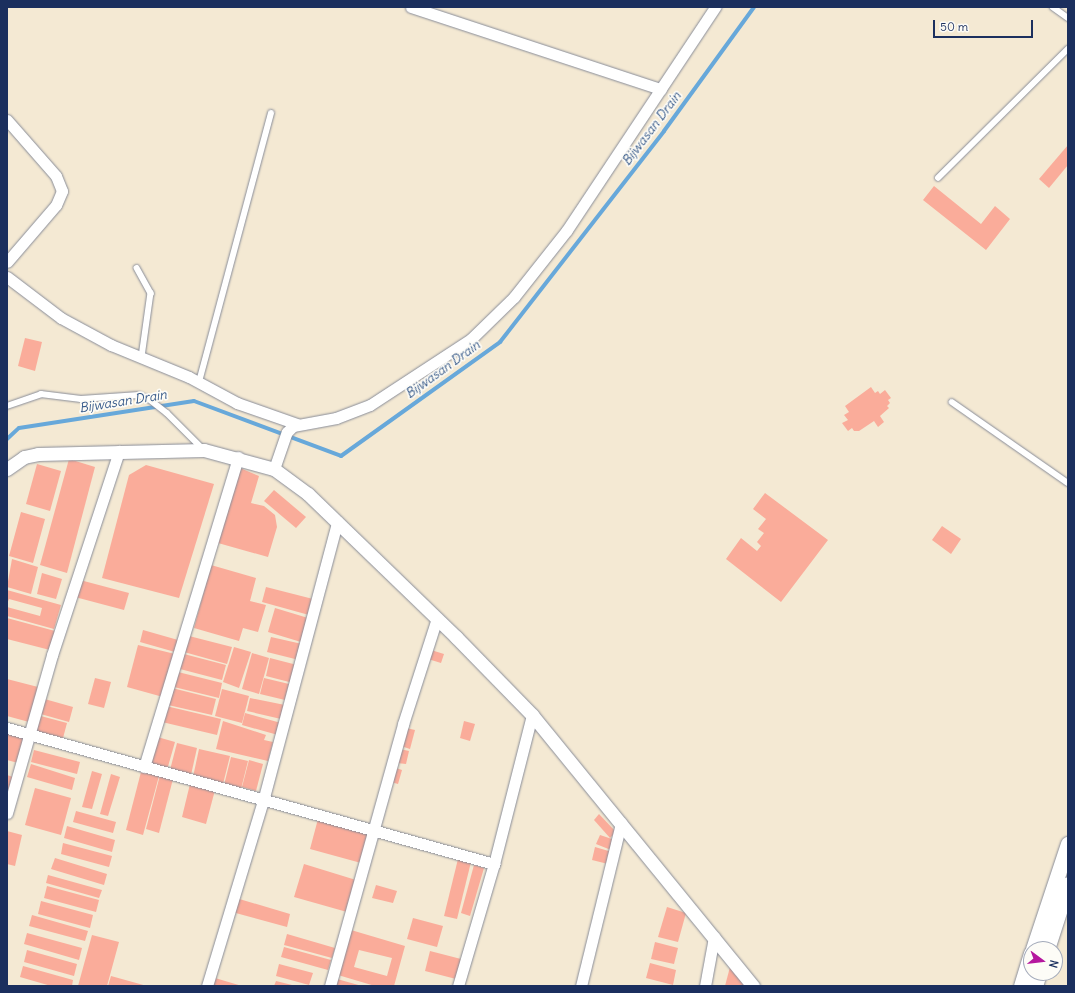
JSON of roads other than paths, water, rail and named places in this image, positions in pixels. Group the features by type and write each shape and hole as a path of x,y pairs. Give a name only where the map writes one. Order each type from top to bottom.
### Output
{"main road":[{"path":"1036,941 1068,844"},
{"path":"1050,941 1068,884"}],"street":[{"path":"411,7 661,89"},
{"path":"7,277 61,318 111,346 142,357 199,382 286,427 336,418 370,405 486,327 514,297 568,230 715,7"},
{"path":"7,120 56,176 62,191 56,205 7,262"},
{"path":"275,465 286,427"},
{"path":"7,469 24,457 38,454 119,451 204,450 275,465 308,494 437,618 532,715 753,986"},
{"path":"7,813 52,655 119,451"},
{"path":"144,766 238,457"},
{"path":"207,986 263,801 337,522"},
{"path":"330,986 375,831 403,724 437,618"},
{"path":"458,986 494,864 532,715"},
{"path":"7,728 263,801 494,864"},
{"path":"581,986 621,823"},
{"path":"705,986 714,937"}],"lane":[{"path":"1053,7 1068,18"},
{"path":"938,178 1068,49"},
{"path":"199,382 271,114"},
{"path":"137,268 151,293 142,357"},
{"path":"7,406 41,394 90,399 131,395 149,399 167,413 204,450"},
{"path":"952,402 1068,483"}],"waterway":[{"name":"Bijwasan Drain","path":"7,439 19,428 194,401 341,456 500,342 664,131 754,7"}]}
